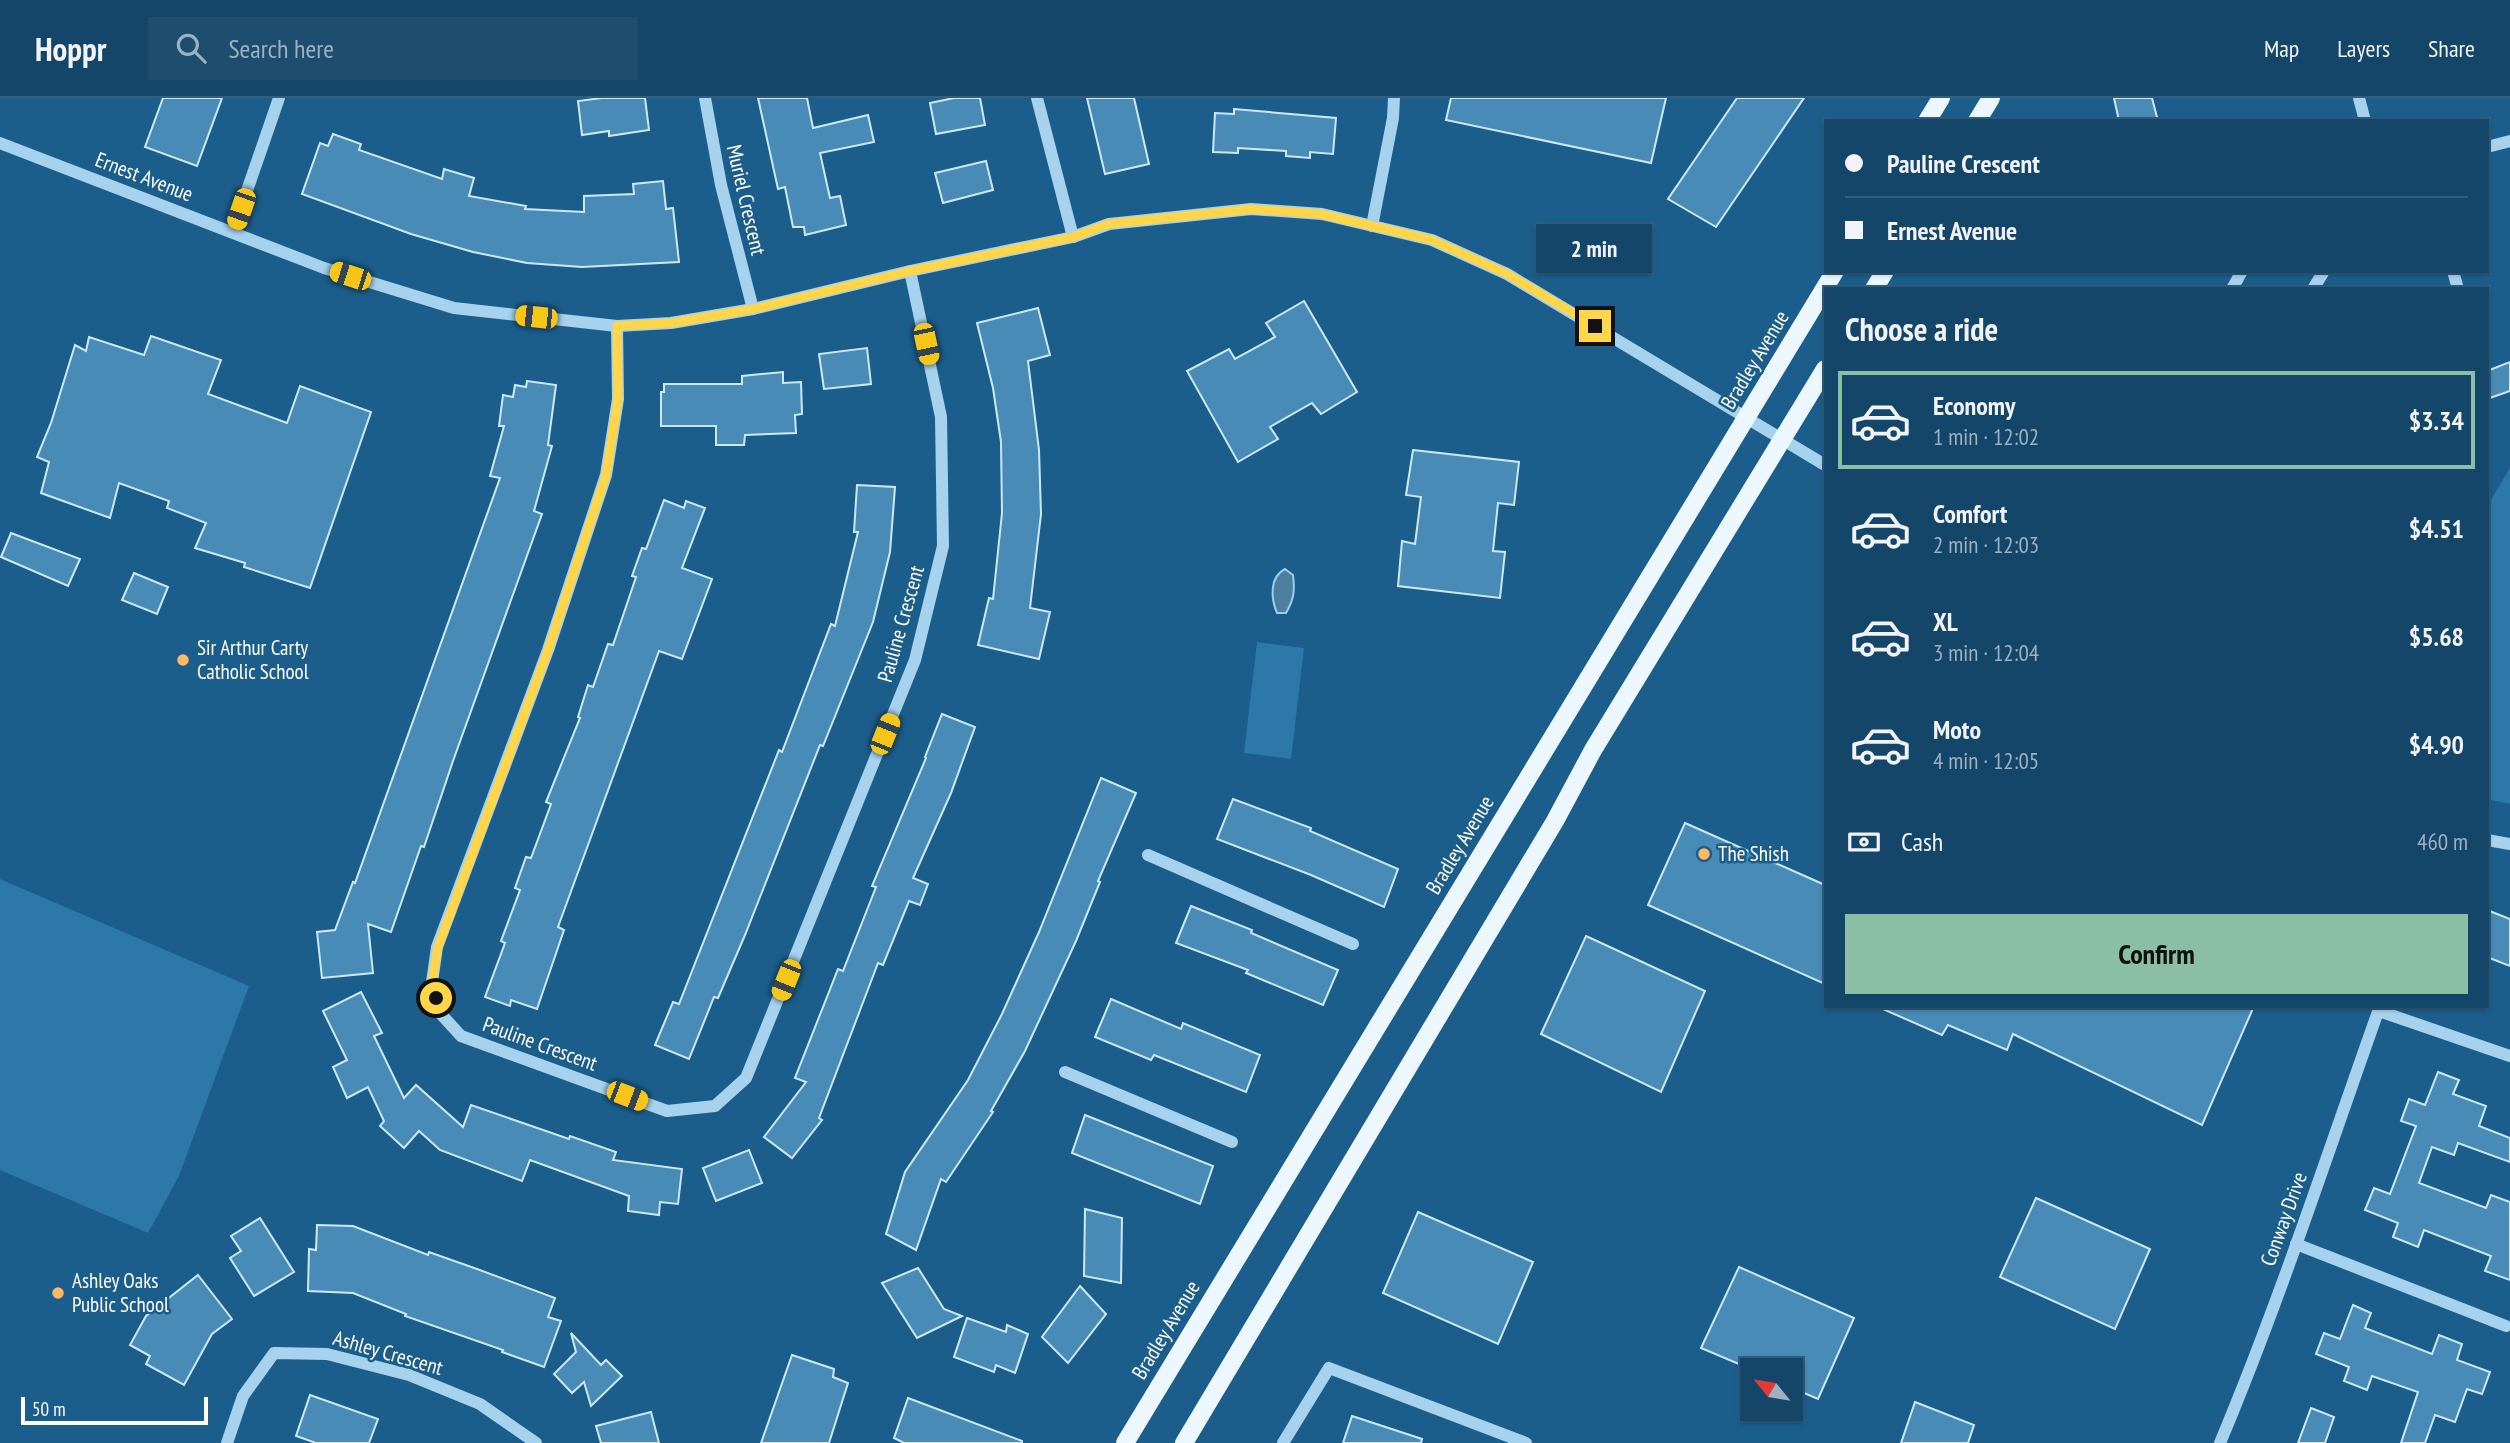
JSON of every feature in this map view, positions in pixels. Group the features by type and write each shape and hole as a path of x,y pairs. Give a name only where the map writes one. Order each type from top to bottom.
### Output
{"main road":[{"path":"1928,119 1941,98"},
{"path":"1978,119 1991,98"},
{"name":"Bradley Avenue","path":"1125,1443 1824,289"},
{"path":"1184,1443 1548,833 1593,750 1824,371"}],"street":[{"path":"233,232 279,98"},
{"name":"Muriel Crescent","path":"705,98 721,185 753,309"},
{"path":"1037,98 1073,237"},
{"path":"1372,226 1393,118 1394,98"},
{"path":"2359,98 2364,119"},
{"path":"2489,146 2510,141"},
{"name":"Ernest Avenue","path":"0,143 324,268 454,309 617,326 671,323 753,309 910,271 1073,237 1108,224 1251,209 1321,214 1432,240 1507,274 1824,464"},
{"name":"Pauline Crescent","path":"617,326 618,399 606,475 548,650 438,947 432,982 440,1013 461,1036 667,1111 715,1106 746,1079 915,660 943,546 941,417 910,271"},
{"path":"2489,839 2510,844"},
{"path":"1148,855 1353,944"},
{"path":"2380,1009 2510,1056"},
{"name":"Conway Drive","path":"2220,1443 2296,1244 2380,1009"},
{"path":"1065,1072 1232,1142"},
{"path":"2296,1244 2505,1326"},
{"name":"Ashley Crescent","path":"228,1443 243,1395 274,1353 327,1353 409,1375 480,1404 536,1443"},
{"path":"1283,1443 1329,1368 1526,1443"}],"shaded area":[{"path":"2510,468 2510,804 2489,799 2489,503"},
{"path":"1285,569 1293,575 1293,595 1286,613 1277,613 1273,601 1274,583 1276,577"},
{"path":"1257,642 1304,648 1291,759 1244,753"},
{"path":"0,879 249,986 179,1176 148,1233 0,1170"}],"building":[{"path":"163,98 222,98 197,166 145,147"},
{"path":"645,98 649,130 609,136 609,131 582,135 578,101"},
{"path":"758,98 807,98 813,128 868,115 874,142 820,153 830,198 840,196 846,225 805,235 804,227 793,227 785,187 778,189"},
{"path":"954,98 980,98 985,125 936,134 930,103"},
{"path":"1087,98 1134,98 1149,164 1105,174"},
{"path":"1451,98 1666,98 1651,163 1446,120"},
{"path":"1737,98 1804,98 1716,227 1668,199"},
{"path":"2114,98 2152,98 2157,119 2119,119"},
{"path":"1234,109 1336,118 1333,154 1310,152 1310,158 1286,156 1286,151 1238,148 1238,153 1213,152 1215,113 1234,114"},
{"path":"333,134 361,144 359,150 442,179 444,169 474,178 469,196 526,206 525,209 584,212 584,196 634,194 633,184 663,181 666,209 673,208 679,262 582,267 527,263 473,252 411,234 302,194 320,143 328,146"},
{"path":"986,161 993,190 943,203 935,173"},
{"path":"1304,301 1357,392 1321,414 1312,403 1270,427 1278,439 1238,462 1187,371 1229,349 1235,359 1275,337 1266,323"},
{"path":"1038,308 1050,355 1028,361 1039,450 1041,514 1030,608 1050,612 1039,659 978,645 989,598 993,599 1002,513 1001,442 993,388 977,323"},
{"path":"151,336 221,360 208,394 287,423 300,386 371,412 310,588 244,567 245,563 195,548 206,523 167,508 169,501 119,483 110,518 41,493 49,462 37,457 51,423 75,345 86,351 89,337 144,355"},
{"path":"867,348 871,384 824,389 819,354"},
{"path":"2510,362 2510,391 2489,398 2489,370"},
{"path":"783,372 783,383 801,382 802,414 795,415 796,433 745,435 744,445 716,445 716,426 661,426 661,392 664,392 664,384 742,384 742,376"},
{"path":"527,381 556,385 548,445 552,446 534,511 542,514 424,847 421,846 391,932 368,924 373,973 322,978 317,932 335,930 353,882 355,883 500,478 490,476 504,426 499,426 503,395 513,397 515,385 526,387"},
{"path":"1413,450 1519,462 1514,505 1498,503 1493,551 1505,552 1500,598 1398,586 1402,541 1415,544 1421,497 1406,495"},
{"path":"857,485 895,487 890,552 873,622 823,746 820,745 745,935 718,998 714,997 689,1059 655,1045 673,1002 679,1004 831,624 835,626 858,532 854,532"},
{"path":"664,500 684,508 686,501 705,508 682,568 712,579 682,659 659,651 558,927 564,930 537,1009 511,1000 510,1006 485,997 505,943 501,941 520,890 515,888 526,857 531,858 551,804 546,802 580,718 578,717 588,685 593,687 608,644 613,645 636,577 632,576 642,548 646,549"},
{"path":"11,533 80,559 68,586 1,557"},
{"path":"134,573 168,587 157,614 122,600"},
{"path":"942,714 975,727 951,793 913,878 928,884 920,905 909,901 883,965 878,963 819,1118 822,1120 792,1158 764,1137 806,1082 795,1078 838,969 843,971 876,887 872,886"},
{"path":"1101,778 1136,793 1098,881 1100,882 1076,941 1025,1051 991,1111 993,1112 946,1182 941,1179 916,1250 886,1234 905,1172 968,1080 1002,1014 1039,932"},
{"path":"1233,799 1311,828 1310,831 1398,869 1384,907 1311,875 1217,839"},
{"path":"1685,823 1824,885 1824,984 1648,905"},
{"path":"1191,906 1252,930 1251,933 1338,970 1323,1005 1246,973 1248,970 1176,943"},
{"path":"2489,911 2510,919 2510,966 2489,958"},
{"path":"1586,936 1705,991 1661,1092 1541,1034"},
{"path":"361,992 382,1033 374,1036 404,1098 416,1085 463,1127 471,1105 569,1139 570,1136 616,1152 613,1160 682,1169 678,1204 660,1202 659,1215 628,1211 629,1196 530,1160 522,1181 440,1150 419,1131 404,1148 380,1126 384,1121 368,1087 347,1098 333,1067 347,1060 323,1011"},
{"path":"1111,999 1181,1029 1183,1023 1260,1055 1246,1092 1154,1055 1151,1060 1095,1037"},
{"path":"1881,1008 2253,1008 2202,1125 2013,1034 2007,1050 1948,1025 1942,1035"},
{"path":"2438,1072 2459,1080 2453,1094 2486,1106 2479,1126 2510,1138 2510,1162 2458,1143 2454,1155 2432,1147 2419,1183 2486,1208 2491,1195 2510,1202 2510,1280 2485,1271 2491,1256 2424,1230 2418,1247 2393,1237 2398,1223 2365,1210 2374,1188 2390,1194 2416,1126 2401,1121 2409,1099 2425,1105"},
{"path":"1085,1115 1213,1166 1200,1204 1072,1153"},
{"path":"749,1150 762,1183 716,1201 703,1168"},
{"path":"2036,1198 2150,1249 2115,1329 2000,1277"},
{"path":"1085,1209 1122,1218 1121,1283 1084,1276"},
{"path":"1418,1212 1533,1262 1498,1344 1383,1293"},
{"path":"260,1218 294,1272 254,1296 230,1258 241,1251 231,1236"},
{"path":"317,1225 353,1226 428,1255 429,1252 555,1298 548,1317 561,1321 544,1367 405,1316 406,1314 353,1293 308,1291 309,1249 316,1250"},
{"path":"1739,1267 1854,1318 1818,1399 1803,1393 1803,1358 1740,1358 1740,1364 1701,1348"},
{"path":"918,1268 944,1309 962,1316 917,1338 882,1283"},
{"path":"198,1275 232,1319 212,1334 184,1385 146,1364 150,1356 130,1345 146,1316"},
{"path":"1080,1286 1106,1314 1068,1363 1042,1337"},
{"path":"2353,1305 2371,1313 2365,1328 2432,1354 2439,1335 2462,1344 2457,1360 2490,1372 2482,1394 2467,1389 2455,1422 2435,1415 2425,1443 2401,1443 2418,1392 2372,1376 2367,1390 2344,1381 2349,1367 2316,1354 2324,1333 2340,1339"},
{"path":"967,1318 1006,1332 1007,1325 1028,1334 1015,1373 996,1365 994,1372 954,1357"},
{"path":"571,1333 601,1365 606,1360 622,1376 591,1406 584,1382 572,1393 554,1374 576,1352"},
{"path":"792,1355 834,1369 833,1377 848,1383 829,1443 761,1443"},
{"path":"310,1395 378,1419 369,1443 316,1443 296,1436"},
{"path":"908,1398 1022,1443 904,1443 894,1438"},
{"path":"1915,1402 1974,1425 1968,1443 1901,1443"},
{"path":"2311,1408 2334,1417 2325,1443 2298,1443"},
{"path":"651,1412 659,1443 601,1443 596,1426"},
{"path":"1352,1416 1422,1439 1421,1443 1343,1443"}],"place":[{"name":"Sir Arthur Carty Catholic School","path":"183,660"},
{"name":"The Shish","path":"1704,854"},
{"name":"Ashley Oaks Public School","path":"58,1293"}],"route":[{"path":"436,998 432,982 438,947 548,650 606,475 618,399 617,326 671,323 753,309 910,271 1073,237 1108,224 1251,209 1321,214 1432,240 1507,274 1595,326"}]}
